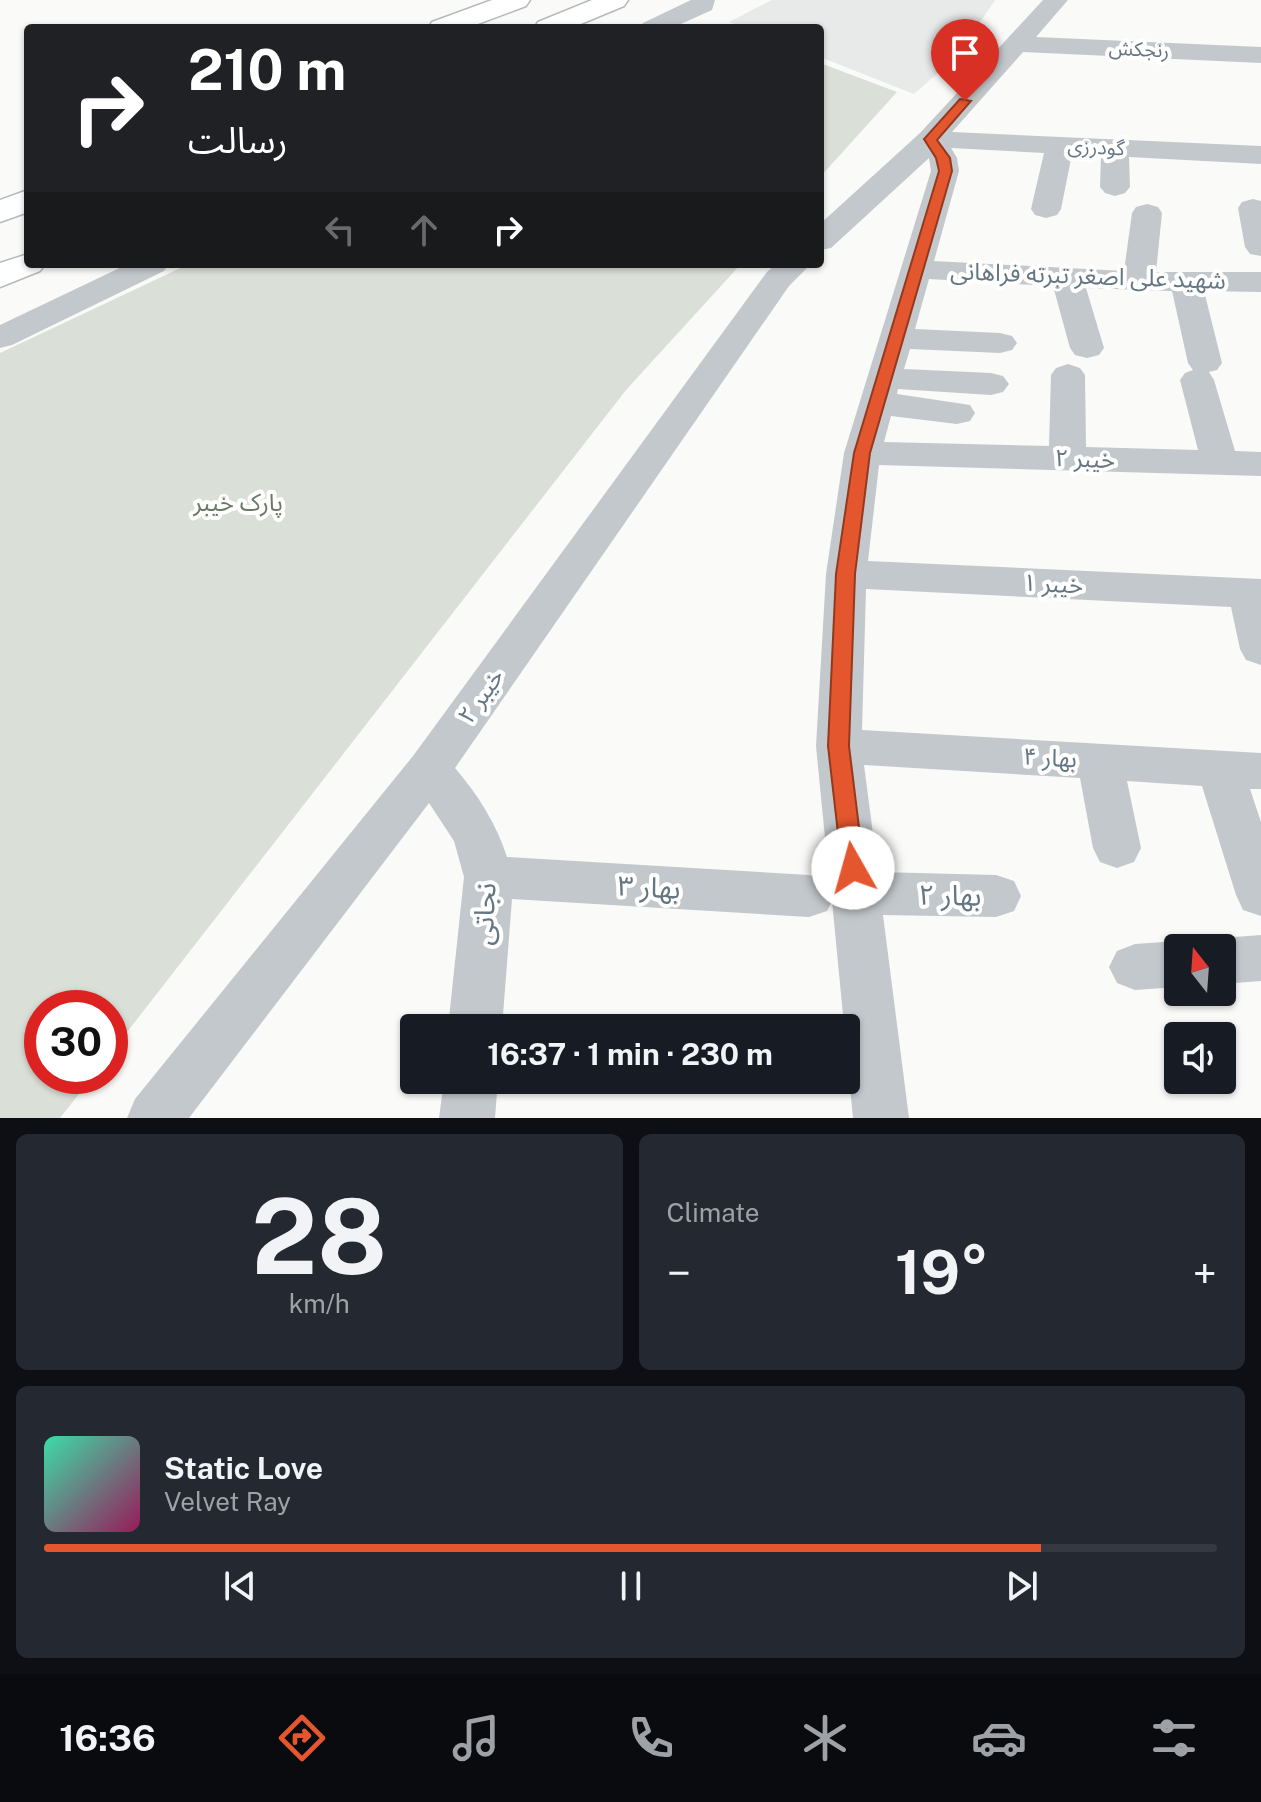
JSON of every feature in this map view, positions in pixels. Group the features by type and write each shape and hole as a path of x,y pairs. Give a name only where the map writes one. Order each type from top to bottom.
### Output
{"highway":[{"path":"453,24 517,0"},
{"path":"558,24 615,0"},
{"path":"0,212 24,202"},
{"path":"0,276 24,266"}],"street":[{"path":"661,24 703,5 703,0"},
{"path":"824,237 930,139 1056,0"},
{"name":"رنجکش","path":"1016,44 1162,39 1261,55"},
{"path":"881,1118 838,878 839,746 846,574 862,453 945,171 943,158 930,139"},
{"name":"گودرزی","path":"930,139 1261,155"},
{"path":"1046,209 1060,145"},
{"path":"1115,148 1115,187"},
{"path":"1253,208 1261,247"},
{"path":"1139,281 1147,213"},
{"path":"0,338 145,268"},
{"name":"خیبر ۲","path":"155,1118 429,769 778,279 790,268"},
{"name":"شهید علی اصغر تبرته فراهانی","path":"915,269 1139,281 1261,282"},
{"path":"1067,277 1077,362 1067,459"},
{"path":"1186,282 1220,463"},
{"path":"895,338 1000,343"},
{"path":"880,391 991,384"},
{"path":"880,391 957,413"},
{"name":"خیبر ۲","path":"862,453 1261,464"},
{"name":"خیبر ۱","path":"846,574 1255,594"},
{"path":"1255,594 1261,649"},
{"name":"بهار ۴","path":"839,746 1240,770"},
{"path":"1100,761 1117,848"},
{"name":"نجاتی","path":"429,769 464,815 477,839 489,877 476,1014"},
{"path":"1240,770 1261,895"},
{"name":"بهار ۳","path":"489,877 838,878"},
{"name":"بهار ۲","path":"838,878 996,896"},
{"path":"1236,960 1261,958"},
{"path":"467,1118 470,1094"}],"shaded area":[{"path":"772,0 995,0 957,56 914,94 824,59 824,24 729,22"}],"green space":[{"path":"824,65 897,92 824,173"},
{"name":"پارک خیبر","path":"181,268 737,268 626,390 128,1031 128,990 24,990 24,1094 79,1094 60,1118 0,1118 0,353"}],"route":[{"path":"853,868 839,746 846,574 862,453 945,171 943,158 930,139 965,101"}]}
